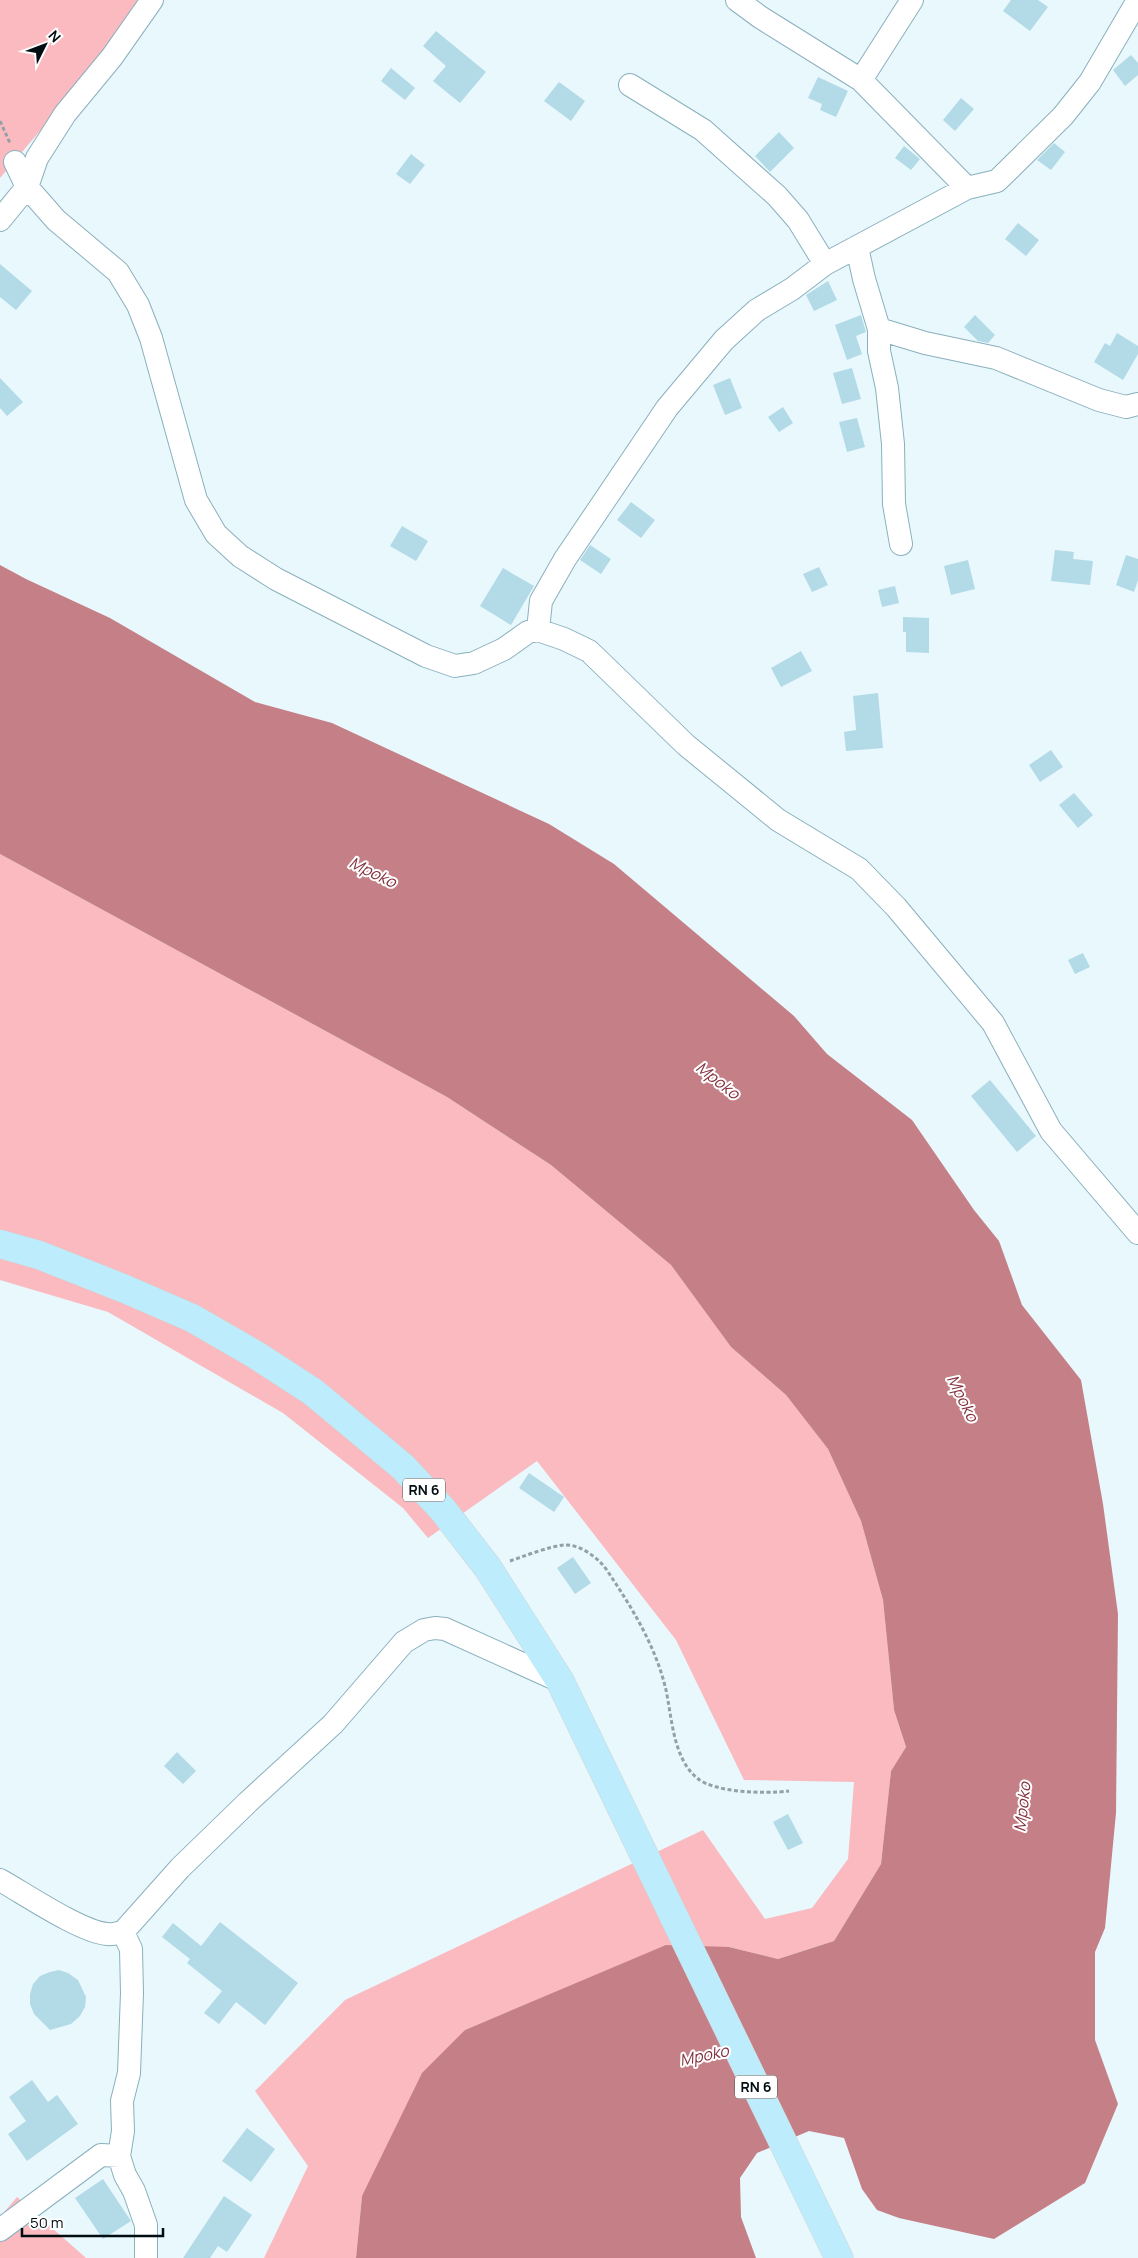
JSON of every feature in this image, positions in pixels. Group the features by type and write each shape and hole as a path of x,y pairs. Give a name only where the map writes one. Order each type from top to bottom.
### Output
{"main road":[{"name":"RN 6","path":"0,1244 39,1255 192,1318 256,1354 314,1392 403,1466 443,1510 488,1568 560,1681 839,2258"}],"street":[{"path":"0,220 27,187 38,158 65,114 112,57 152,0"},
{"path":"738,0 760,18 861,80 967,188"},
{"path":"861,80 912,0"},
{"path":"538,630 541,601 565,559 668,408 724,340 757,310 792,289 825,264 967,188 996,181 1063,116 1090,82 1138,0"},
{"path":"630,85 703,130 777,196 798,220 825,264"},
{"path":"15,162 27,187 56,220 118,272 138,305 151,338 196,500 216,534 240,556 276,579 426,656 455,666 474,663 504,649 528,632 538,630 564,639 589,651 702,758 778,820 859,869 896,907 993,1023 1051,1131 1138,1233"},
{"path":"857,246 864,279 879,329 879,351 887,388 893,444 894,504 901,544"},
{"path":"879,329 925,343 996,358 1099,400 1126,407 1138,404"},
{"path":"0,1880 89,1929 107,1934 123,1932 180,1868 333,1724 404,1642 424,1630 446,1629 560,1681"},
{"path":"123,1932 131,1949 132,1994 129,2073 122,2101 123,2131 119,2156 146,2225 146,2258"},
{"path":"0,2230 101,2155 119,2156"}],"path":[{"path":"488,1568 565,1545 585,1550 602,1564 624,1596 649,1642 665,1688 676,1739 686,1766 697,1779 715,1787 769,1793 789,1791"}],"shaded area":[{"path":"0,0 151,0 0,178"},
{"path":"0,854 447,1097 551,1165 671,1265 731,1347 786,1395 828,1449 861,1521 883,1600 894,1710 906,1747 891,1771 881,1864 834,1941 778,1959 729,1947 527,2005 465,2030 362,2196 356,2258 264,2258 308,2166 255,2091 345,2000 703,1830 765,1919 812,1908 848,1859 854,1782 744,1780 676,1640 537,1461 428,1538 403,1508 283,1413 108,1312 0,1280"},
{"path":"17,2197 86,2258 0,2258 0,2217"}],"water":[{"name":"Mpoko","path":"0,565 110,618 255,702 332,723 549,824 614,864 794,1016 827,1054 912,1120 974,1210 999,1241 1022,1305 1081,1380 1103,1504 1118,1614 1116,1813 1105,1928 1095,1952 1095,2040 1118,2104 1085,2183 994,2239 899,2218 877,2210 862,2189 844,2138 809,2131 757,2153 740,2178 741,2217 756,2258 356,2258 362,2196 422,2073 465,2030 666,1945 729,1947 778,1959 834,1941 881,1864 891,1771 906,1747 894,1710 883,1600 861,1521 828,1449 786,1395 731,1347 671,1265 551,1165 447,1097 0,854"}],"building":[{"path":"1011,0 1038,0 1048,7 1030,31 1003,11"},
{"path":"436,31 486,72 460,103 433,81 446,66 423,46"},
{"path":"1131,55 1138,63 1138,75 1125,86 1113,70"},
{"path":"391,68 415,88 405,100 381,81"},
{"path":"818,77 848,91 836,117 820,110 822,104 808,98"},
{"path":"559,82 585,101 571,121 544,101"},
{"path":"961,98 974,109 955,131 943,120"},
{"path":"779,132 794,148 770,172 755,156"},
{"path":"1054,143 1065,152 1051,170 1037,160"},
{"path":"904,146 920,159 911,170 895,158"},
{"path":"411,154 425,165 410,184 396,174"},
{"path":"1018,223 1039,240 1026,256 1005,239"},
{"path":"0,264 32,291 16,310 0,297"},
{"path":"828,281 837,300 814,311 806,295"},
{"path":"861,315 866,332 856,336 862,354 847,360 835,325"},
{"path":"975,315 995,335 988,343 978,341 964,327"},
{"path":"1117,333 1138,346 1138,354 1123,380 1094,362 1105,343 1110,346"},
{"path":"852,368 861,399 842,404 833,373"},
{"path":"0,378 23,402 7,416 0,408"},
{"path":"730,378 742,408 725,415 713,385"},
{"path":"783,407 793,423 779,432 768,417"},
{"path":"857,418 865,447 847,452 839,422"},
{"path":"631,502 655,520 641,538 617,520"},
{"path":"402,526 428,541 416,561 390,546"},
{"path":"590,545 611,559 601,574 580,560"},
{"path":"1055,550 1074,552 1073,559 1093,561 1090,585 1051,581"},
{"path":"1126,555 1138,559 1138,580 1134,592 1116,585"},
{"path":"968,560 975,589 951,595 944,566"},
{"path":"819,567 828,585 812,592 803,574"},
{"path":"503,568 534,586 511,625 480,606"},
{"path":"895,586 899,603 882,607 878,590"},
{"path":"903,617 929,618 929,653 906,652 906,632 903,632"},
{"path":"801,651 812,671 781,687 771,668"},
{"path":"878,693 883,748 846,751 844,732 856,730 853,696"},
{"path":"1051,750 1063,767 1040,782 1029,765"},
{"path":"1074,793 1093,815 1078,828 1059,805"},
{"path":"1083,953 1090,967 1075,974 1068,960"},
{"path":"990,1080 1036,1136 1017,1152 971,1096"},
{"path":"529,1473 564,1497 554,1512 519,1488"},
{"path":"573,1557 591,1583 575,1594 557,1568"},
{"path":"177,1752 196,1771 183,1784 164,1766"},
{"path":"788,1814 803,1843 788,1850 773,1822"},
{"path":"220,1922 298,1983 265,2025 236,2002 219,2024 204,2013 222,1991 187,1963 190,1959 162,1937 173,1923 201,1946"},
{"path":"59,1970 68,1973 78,1980 86,1997 85,2007 80,2016 71,2024 50,2030 34,2014 30,2004 30,1994 33,1984 40,1976"},
{"path":"32,2080 48,2102 57,2095 78,2124 27,2161 8,2134 26,2121 9,2097"},
{"path":"247,2128 275,2149 251,2182 222,2161"},
{"path":"103,2179 131,2221 103,2239 75,2198"},
{"path":"224,2196 252,2215 227,2252 218,2246 210,2258 183,2258"}]}
